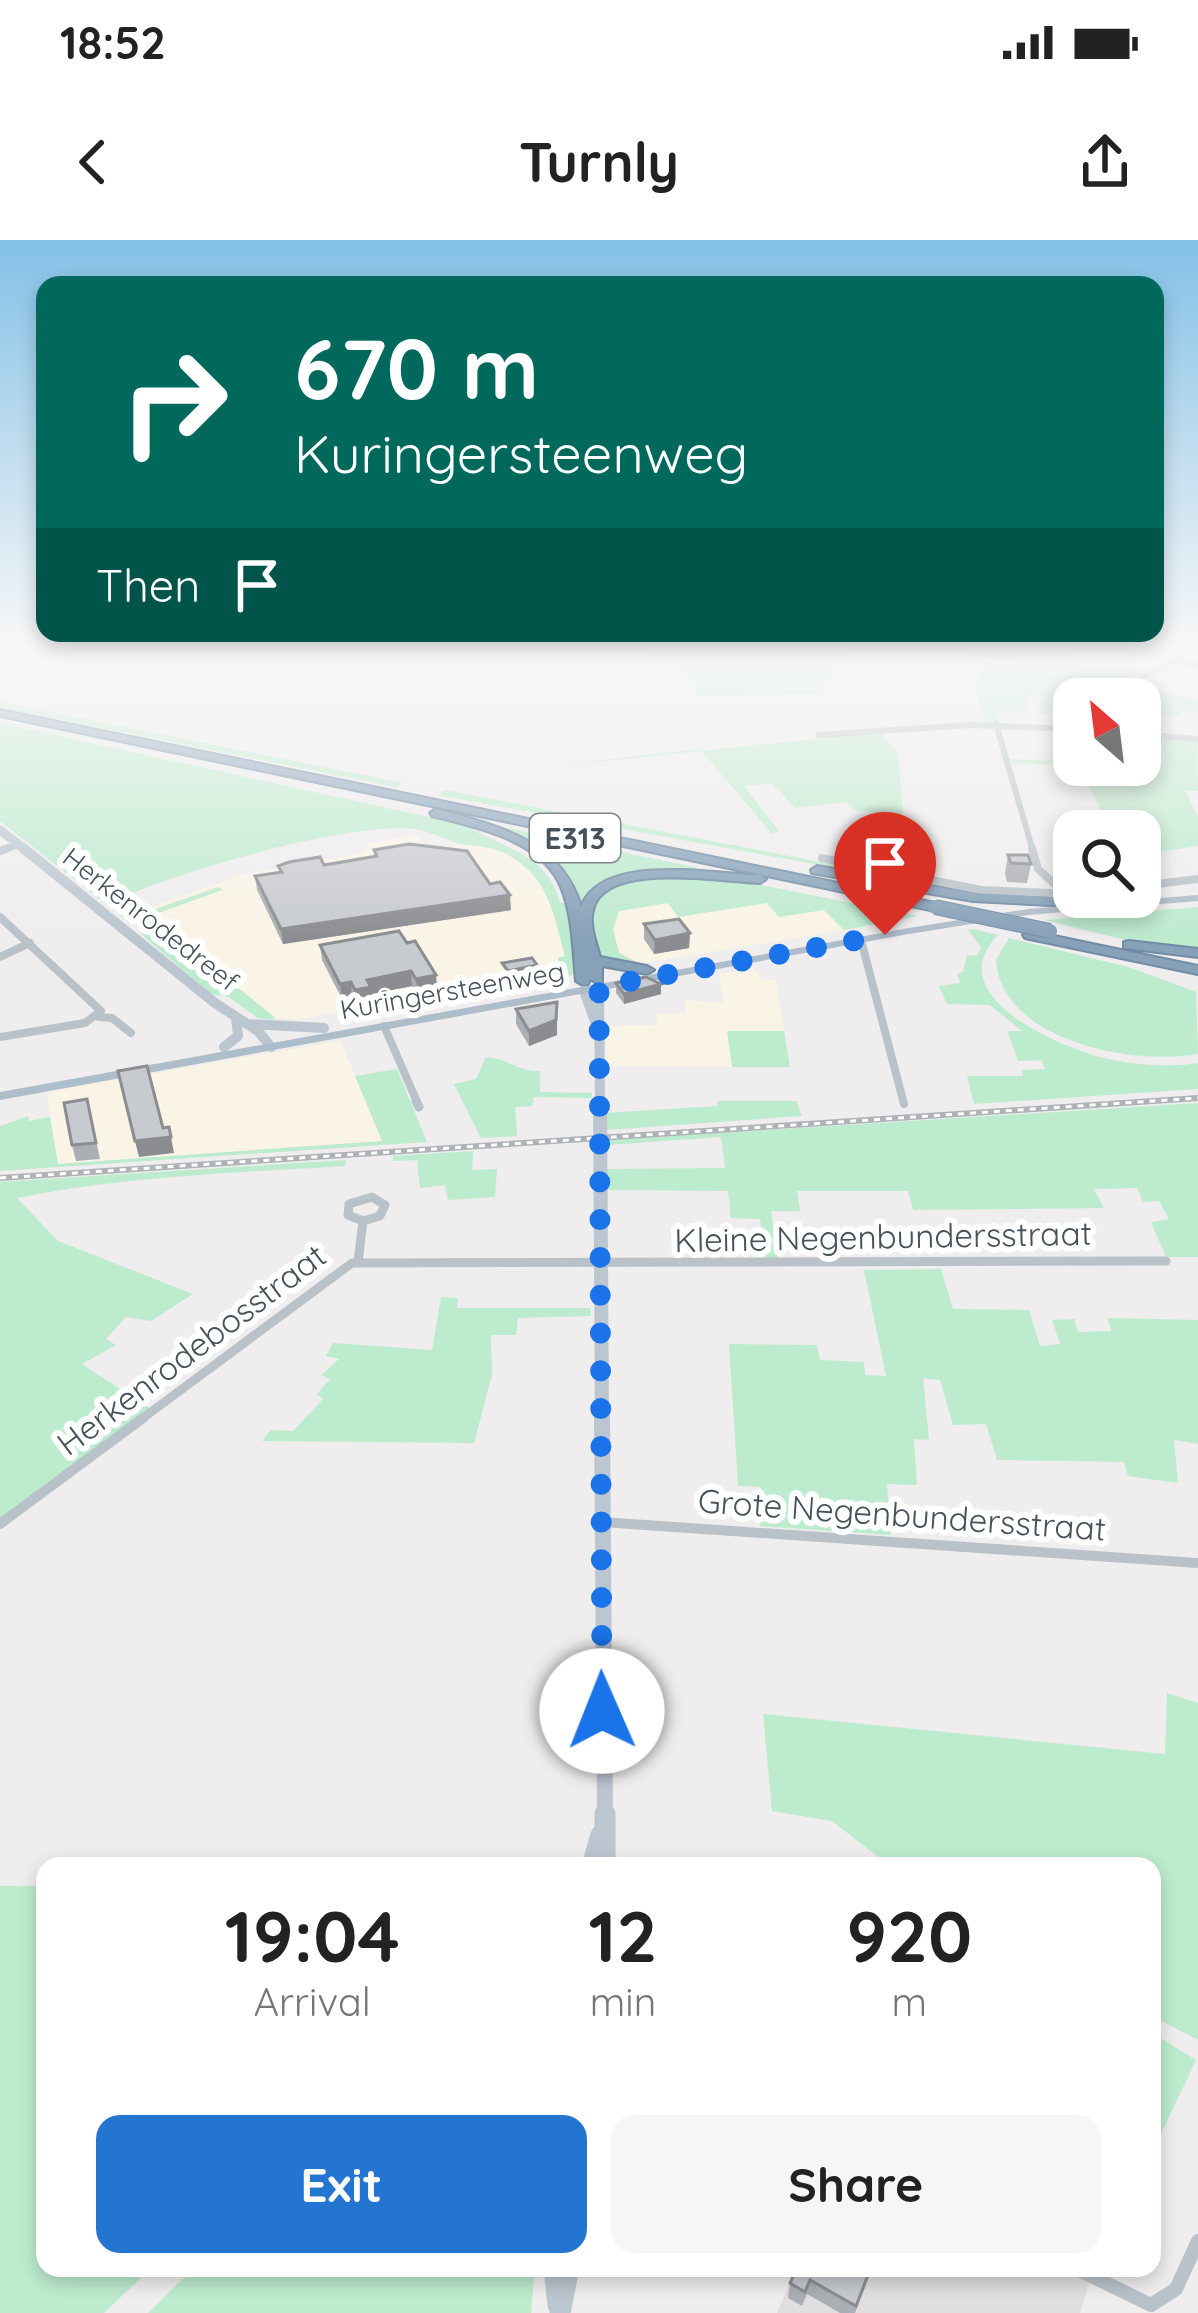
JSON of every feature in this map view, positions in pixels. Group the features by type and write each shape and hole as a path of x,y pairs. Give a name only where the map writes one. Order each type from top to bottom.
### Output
{"highway":[{"name":"E313","path":"137,745 1030,934 1198,962"},
{"name":"E313","path":"144,745 1198,962"},
{"path":"385,797 490,830 529,848 556,868 569,893 591,984"},
{"path":"520,820 935,891 1053,895"},
{"path":"591,984 596,960 586,908 608,886 663,873 765,879"},
{"path":"596,960 646,970"}],"main road":[{"name":"Herkenrodedreef","path":"0,830 269,1043"},
{"name":"Kuringersteenweg","path":"0,1085 1197,886"},
{"path":"1161,892 1197,886"},
{"name":"Kuringersteenweg","path":"0,1096 269,1043 384,1026 646,970 1053,899"},
{"path":"591,984 598,1028 605,1857"},
{"path":"224,1047 240,1030 242,1020 324,1028"},
{"path":"594,1857 603,1824"},
{"path":"555,2277 560,2313"},
{"path":"560,2313 566,2277"}],"street":[{"path":"1002,745 1038,869 1053,882"},
{"path":"0,851 19,845"},
{"name":"Kuringersteenweg","path":"822,858 981,890 1053,895"},
{"path":"1161,886 1197,886"},
{"path":"0,917 97,1004 99,1017"},
{"path":"861,940 904,1104"},
{"path":"0,956 30,943"},
{"path":"0,1037 99,1017 112,1018 131,1033"},
{"path":"384,1026 419,1107"},
{"name":"Herkenrodebosstraat","path":"358,1262 363,1221"},
{"name":"Kleine Negenbundersstraat","path":"600,1266 1166,1261"},
{"name":"Herkenrodebosstraat","path":"0,1524 344,1267 358,1262 600,1266"},
{"name":"Grote Negenbundersstraat","path":"602,1522 1198,1563"},
{"path":"1093,2277 1151,2305 1162,2303 1174,2295 1198,2241"}],"shaded area":[{"path":"418,835 426,847 497,844 529,866 553,895 565,957 558,958 560,973 441,1000 436,992 299,1020 276,1018 141,911 241,875 364,853 368,843"},
{"path":"668,903 678,917 767,903 779,917 824,910 844,930 640,964 619,952 613,929 618,911"},
{"path":"753,968 763,980 776,980 784,1031 728,1031 732,1067 607,1066 606,1026 657,1025 657,1014 685,1013 685,1000 725,1003 718,974"},
{"path":"340,1041 383,1141 57,1164 47,1092"},
{"path":"792,2277 1090,2280 1080,2313 777,2313"}],"green space":[{"path":"0,745 99,745 465,825 522,854 545,873 560,903 566,903 576,971 568,978 555,977 561,973 558,958 565,956 546,896 524,866 497,850 414,829 309,840 183,874 121,898 141,914 218,887 223,890 130,923 0,821"},
{"path":"184,745 212,745 402,783 396,787"},
{"path":"761,745 890,745 898,754 903,815 855,810 846,802 795,808 772,783 744,786 779,831 772,834 702,751"},
{"path":"1161,745 1197,745 1198,791 1186,791 1198,818 1198,846 1161,852 1161,810 1100,810 1089,786 1161,786"},
{"path":"700,749 702,751 511,771"},
{"path":"1010,759 1053,760 1053,765 1012,764"},
{"path":"445,790 826,863 834,855 853,859 847,865 976,887 973,893 955,890 438,795"},
{"path":"470,820 727,874 631,876 584,903 549,858"},
{"path":"662,875 741,881 918,916 844,930 824,910 779,917 767,903 678,917 668,903 619,911 613,930 619,953 640,964 599,957 593,920 602,896 625,883"},
{"path":"1198,907 1198,950 1126,940 1043,920 1161,918 1161,910"},
{"path":"160,926 275,1020 258,1018 229,997 211,994 141,934"},
{"path":"968,930 998,935 984,957 983,978 994,998 1012,1015 1060,1043 1104,1058 1151,1065 1198,1063 1198,1089 974,1104 967,1076 1023,1076 1021,1070 1045,1069 1041,1060 1018,1061 1007,1031 1022,1031 990,1005 947,1004 939,986 960,983 957,974 963,972 967,955 977,956 981,947"},
{"path":"1009,938 1128,967 1196,992 1198,1054 1140,1056 1107,1051 1045,1029 1021,1011 1003,988 996,960"},
{"path":"727,1031 784,1031 790,1067 732,1067"},
{"path":"486,1057 540,1071 540,1092 592,1093 592,1098 534,1097 532,1106 515,1107 517,1136 481,1138 454,1084 476,1079"},
{"path":"397,1069 427,1142 0,1171 0,1126 28,1116 29,1121 50,1117 58,1164 382,1141 355,1076"},
{"path":"718,1101 796,1101 802,1116 606,1130 605,1113 717,1106"},
{"path":"1198,1103 1198,1257 1166,1257 1151,1222 1169,1219 1159,1201 1143,1202 1137,1188 1094,1189 1104,1208 913,1210 908,1191 797,1191 800,1211 771,1211 778,1262 766,1262 760,1219 731,1218 728,1191 608,1190 606,1169 725,1168 721,1137 607,1145 608,1140"},
{"path":"473,1151 472,1170 497,1169 495,1197 448,1200 445,1185 420,1188 417,1160 393,1161 393,1156"},
{"path":"346,1160 345,1166 139,1180 17,1198 58,1241 193,1294 151,1321 126,1317 106,1339 116,1345 82,1364 151,1409 0,1521 0,1182"},
{"path":"941,1269 953,1309 1029,1310 1040,1346 1060,1344 1052,1320 1074,1319 1078,1332 1111,1331 1108,1318 1198,1320 1198,1444 1174,1440 1178,1483 1128,1476 1124,1462 997,1460 986,1424 953,1425 940,1380 923,1378 929,1440 914,1439 917,1485 887,1484 891,1535 760,1526 761,1487 738,1486 729,1344 817,1345 820,1360 864,1362 865,1375 886,1376 864,1270"},
{"path":"441,1297 458,1298 457,1308 590,1308 591,1316 518,1318 516,1335 491,1335 492,1375 474,1443 262,1441 271,1430 293,1431 323,1399 317,1394 330,1379 321,1375 339,1359 326,1356 333,1343 432,1350"},
{"path":"1167,1693 1198,1703 1198,2040 1161,2021 1161,1857 878,1857 832,1821 772,1811 763,1714 1165,1754"},
{"path":"0,1886 36,1886 36,2277 142,2277 104,2313 0,2313"},
{"path":"1161,2039 1196,2060 1161,2134"},
{"path":"185,2277 534,2277 531,2313 148,2313"}],"building":[{"path":"409,844 467,851 490,884 500,882 510,895 281,929 255,876 282,872 278,866 289,862 320,857 324,865 377,856 374,850"},
{"path":"1008,855 1028,855 1031,864 1011,863"},
{"path":"679,919 690,933 655,940 644,924"},
{"path":"399,931 407,943 415,941 436,975 416,979 411,971 367,980 371,987 355,990 351,982 340,984 320,945"},
{"path":"532,958 537,965 508,971 502,963"},
{"path":"646,977 661,984 624,994 616,983"},
{"path":"557,1002 556,1020 529,1031 516,1009"},
{"path":"147,1066 163,1128 169,1127 171,1137 135,1141 118,1071"},
{"path":"87,1099 96,1143 72,1145 64,1103"},
{"path":"793,2277 867,2277 856,2306 810,2280 805,2292 790,2283"}],"railway":[{"path":"0,1178 1198,1098"}],"route":[{"path":"602,1711 599,987 885,935"}]}
